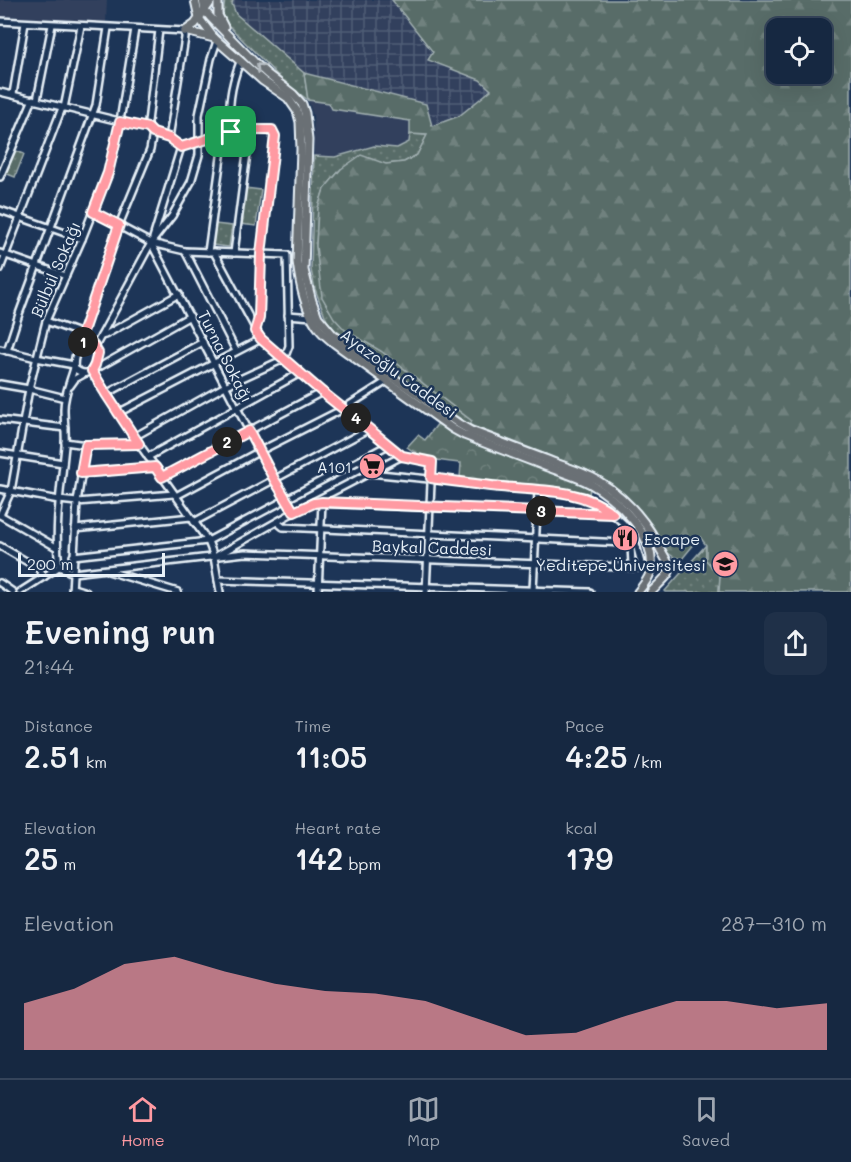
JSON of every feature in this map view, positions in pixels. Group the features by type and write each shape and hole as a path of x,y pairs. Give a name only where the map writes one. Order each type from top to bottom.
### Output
{"main road":[{"path":"195,0 199,18"},
{"path":"197,33 206,28 211,0 203,0 207,14"},
{"path":"185,31 207,14 217,0"},
{"path":"217,0 218,15 230,37"},
{"name":"Ayazoğlu Caddesi","path":"207,14 267,74 302,104 308,140 304,270 318,317 326,328 344,343 471,431 596,479 630,506 651,533 669,562"},
{"name":"Ayazoğlu Caddesi","path":"199,18 216,40 263,81 288,98 297,111 300,122 301,149 297,262 300,284 307,307 320,331 453,429 581,479 608,495 642,534 647,544 649,567"},
{"path":"185,31 216,40"},
{"path":"638,592 649,576 649,567 654,560 666,559 669,562 670,571 651,592"},
{"path":"649,567 659,578 667,576"}],"street":[{"path":"0,21 185,31 169,138"},
{"path":"13,94 25,23"},
{"path":"0,177 35,100 52,25"},
{"path":"0,269 3,254 63,108 81,26"},
{"path":"7,351 96,105 108,28"},
{"name":"Bülbül Sokağı","path":"0,515 11,491 28,389 46,321 108,173 120,122 135,29"},
{"path":"148,128 159,30"},
{"path":"95,347 152,243 172,216 191,182 199,155 200,115 216,40"},
{"path":"231,132 228,118 231,90 240,62"},
{"path":"0,92 148,128 153,133 169,138 181,147"},
{"path":"234,253 250,130"},
{"path":"181,147 231,132 272,130 275,136 261,254 259,318 255,331"},
{"path":"83,344 82,334 119,225 150,150 153,133"},
{"path":"224,135 211,252 261,339 322,392 404,457 432,462 427,589"},
{"path":"152,243 181,147"},
{"path":"0,210 82,239"},
{"path":"93,212 152,243 185,251 287,255 289,346 284,359 226,386 134,436"},
{"name":"Turna Sokağı","path":"152,243 274,479 294,512"},
{"path":"185,251 236,351"},
{"path":"3,254 66,276"},
{"path":"101,336 179,294"},
{"path":"288,315 312,317"},
{"path":"65,395 75,379 190,316"},
{"path":"46,321 82,334"},
{"path":"118,412 261,339"},
{"path":"106,394 203,342"},
{"path":"59,567 56,547 65,442 65,395 78,348 83,344 90,344 98,353 93,370 106,394 208,541 214,557 220,592"},
{"path":"0,349 74,367 84,374"},
{"path":"148,457 300,372"},
{"path":"0,489 77,502 175,495 343,409 387,381"},
{"path":"0,384 65,395"},
{"path":"162,477 322,392"},
{"path":"0,420 65,428"},
{"path":"75,529 193,520 369,429"},
{"path":"65,442 86,445 139,444"},
{"path":"86,445 77,502 71,591 86,592"},
{"path":"73,556 208,541 388,445"},
{"path":"0,453 63,463"},
{"path":"214,557 294,512 404,457"},
{"path":"81,473 155,467"},
{"path":"370,473 585,497 605,507 623,523 649,567"},
{"path":"533,591 538,490"},
{"path":"318,592 322,502"},
{"path":"314,503 613,514"},
{"path":"0,515 56,547"},
{"path":"277,522 283,527 624,543 631,546 632,564 649,567"},
{"path":"0,546 38,568 44,577"},
{"name":"Baykal Caddesi","path":"74,573 245,554 649,567"},
{"path":"21,592 59,567"},
{"path":"59,567 74,573"},
{"path":"104,570 178,592"},
{"path":"218,580 427,589 590,592"},
{"path":"0,583 13,592"}],"shaded area":[{"path":"0,0 107,0 106,22 0,16"},
{"path":"233,0 392,0 434,52 428,60 481,80 491,90 459,116 432,126 425,104 304,73 236,14 232,4"},
{"path":"308,100 329,103 332,109 411,121 409,141 397,148 374,146 335,157 314,156 313,116"}],"green space":[{"path":"225,0 233,0 232,4 236,14 304,73 308,100 284,82 225,22 223,14"},
{"path":"392,0 851,0 851,592 719,592 720,576 706,560 706,545 700,537 682,559 674,557 668,553 652,525 627,497 606,481 587,470 470,425 472,421 381,351 345,330 334,318 322,297 316,246 318,208 324,189 341,169 361,155 386,164 404,162 417,155 427,135 410,134 410,121 332,109 329,103 308,100 304,73 426,104 432,126 459,116 491,90 480,80 428,60 433,52"},
{"path":"410,134 427,135 417,155 404,162 341,169 324,189 318,208 316,246 323,297 328,308 345,330 381,351 472,421 470,425 334,329 327,321 315,289 311,270 314,156 335,157 374,146 397,148 409,142"},
{"path":"14,150 24,154 15,177 5,173"},
{"path":"245,188 261,190 256,226 240,224"},
{"path":"215,224 232,226 229,247 212,245"},
{"path":"439,422 574,479 590,488 589,495 551,488 509,486 460,478 461,463 426,457 407,447 418,435 425,440"},
{"path":"706,545 706,560 720,576 719,592 666,592 665,591"}],"place":[{"name":"A101","path":"372,466"},
{"name":"Escape","path":"625,538"},
{"name":"Yeditepe Üniversitesi","path":"725,564"}],"route":[{"path":"120,122 148,128 153,133 169,138 181,147 231,132 272,130 275,136 261,254 259,318 255,331 261,339 322,392 402,456 432,462 431,478 585,497 605,507 613,514 322,502 294,512 249,431 162,477 155,467 81,473 86,445 139,444 92,371 98,353 93,345 83,344 82,334 119,225 93,212 108,173 120,122"}]}
